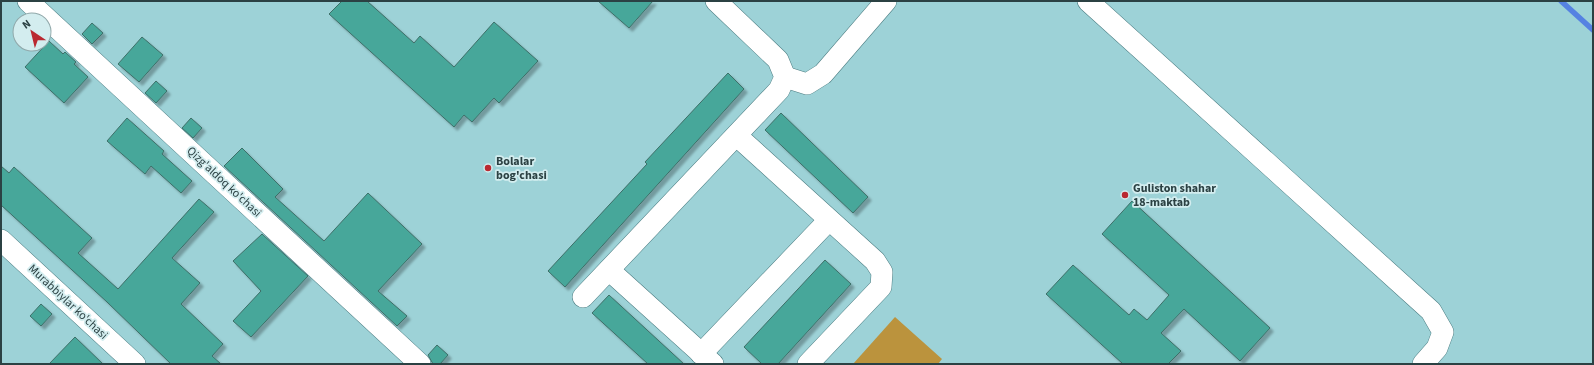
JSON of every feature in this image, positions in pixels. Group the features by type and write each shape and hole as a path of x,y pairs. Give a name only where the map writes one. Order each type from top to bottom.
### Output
{"street":[{"name":"Qizg'aldoq ko'chasi","path":"28,1 420,364"},
{"path":"583,297 779,90 785,77 778,60 716,1"},
{"path":"785,77 807,84 824,74 886,1"},
{"path":"1088,1 1431,311 1443,332 1438,348 1423,364"},
{"path":"736,136 876,261 882,272 881,287 808,364"},
{"path":"609,270 707,359 829,220"},
{"name":"Murabbiylar ko'chasi","path":"1,240 134,364"}],"shaded area":[{"path":"895,317 942,359 938,364 853,364"}],"building":[{"path":"342,1 367,1 414,43 420,36 454,67 494,22 538,61 499,103 494,98 472,122 464,115 454,127 329,14"},
{"path":"598,1 653,1 629,28"},
{"path":"92,23 103,33 92,44 82,34"},
{"path":"142,37 163,55 139,82 118,64"},
{"path":"52,44 63,54 65,52 76,62 74,64 88,77 64,103 25,67 39,52 52,52"},
{"path":"728,73 744,89 565,287 548,271 647,164 645,162"},
{"path":"156,81 167,91 156,103 145,93"},
{"path":"781,113 868,197 853,213 765,130"},
{"path":"127,118 164,151 162,154 192,181 181,193 151,166 145,174 107,141"},
{"path":"191,118 202,128 193,138 182,128"},
{"path":"242,148 283,189 275,197 324,241 368,193 422,244 378,291 407,316 397,326 224,166"},
{"path":"1,166 9,173 14,167 92,238 78,253 118,289 199,199 214,212 172,258 200,283 181,304 223,344 212,356 221,364 171,364 107,302 1,205"},
{"path":"1132,201 1270,328 1240,361 1184,309 1161,333 1181,351 1168,364 1123,364 1046,294 1073,265 1129,315 1134,309 1147,320 1169,295 1102,234"},
{"path":"262,234 308,276 251,337 233,321 261,291 233,261"},
{"path":"825,260 851,284 778,364 762,364 744,347"},
{"path":"609,295 684,364 648,364 592,313"},
{"path":"41,304 52,314 41,326 30,316"},
{"path":"75,337 103,364 49,364"},
{"path":"437,345 448,355 440,364 433,364 428,355"}],"waterway":[{"path":"1561,1 1593,30"}],"place":[{"name":"Bolalar bog'chasi","path":"488,168"},
{"name":"Guliston shahar 18-maktab","path":"1125,195"}]}
